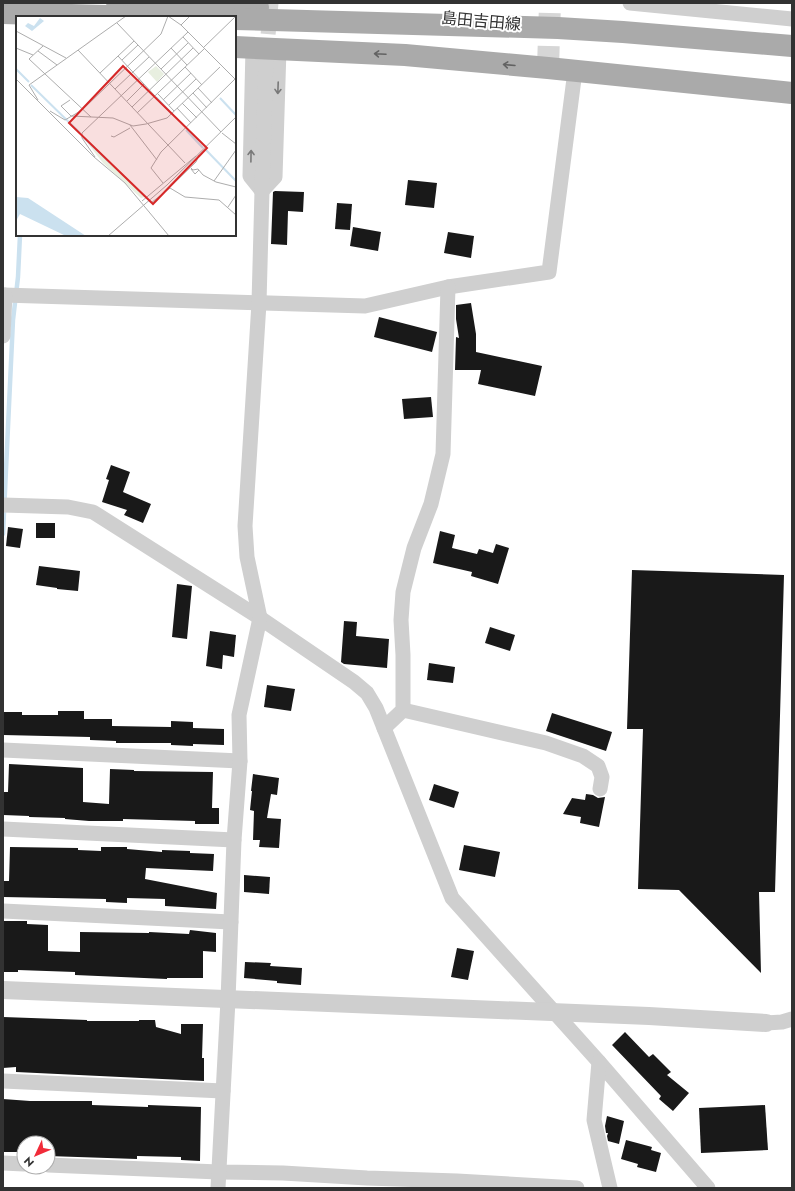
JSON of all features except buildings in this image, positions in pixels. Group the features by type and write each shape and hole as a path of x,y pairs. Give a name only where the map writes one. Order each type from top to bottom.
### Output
{"main road":[{"name":"島田吉田線","path":"3,13 349,9 558,28 790,45"},
{"name":"島田吉田線","path":"116,12 142,16"},
{"name":"島田吉田線","path":"236,19 558,28"},
{"path":"258,50 405,55 792,93"}],"street":[{"path":"630,3 792,19"},
{"path":"258,50 275,177 262,191"},
{"path":"218,1188 228,1000 234,840 240,760 238,715 260,618 247,557 245,526 259,303 262,191 250,176 258,50"},
{"path":"3,336 4,295 365,306 448,287 549,272 575,71"},
{"path":"384,728 403,710 403,655 401,620 403,592 414,548 431,504 444,454 448,287"},
{"path":"3,505 68,507 93,512 260,618 354,682 367,693 376,708 452,898 599,1062 708,1188"},
{"path":"403,710 546,743 583,756 598,766 602,778 600,789"},
{"path":"3,750 240,760"},
{"path":"3,829 234,840"},
{"path":"3,911 231,922"},
{"path":"3,990 649,1016 766,1024 792,1019"},
{"path":"599,1062 594,1120 610,1188"},
{"path":"3,1081 223,1091"},
{"path":"3,1163 16,1164"},
{"path":"56,1165 283,1173 577,1188"}],"waterway":[{"path":"3,534 13,320 18,277 20,236"}],"tunnel":[{"path":"266,57 271,3"},
{"path":"548,68 550,3"}]}
